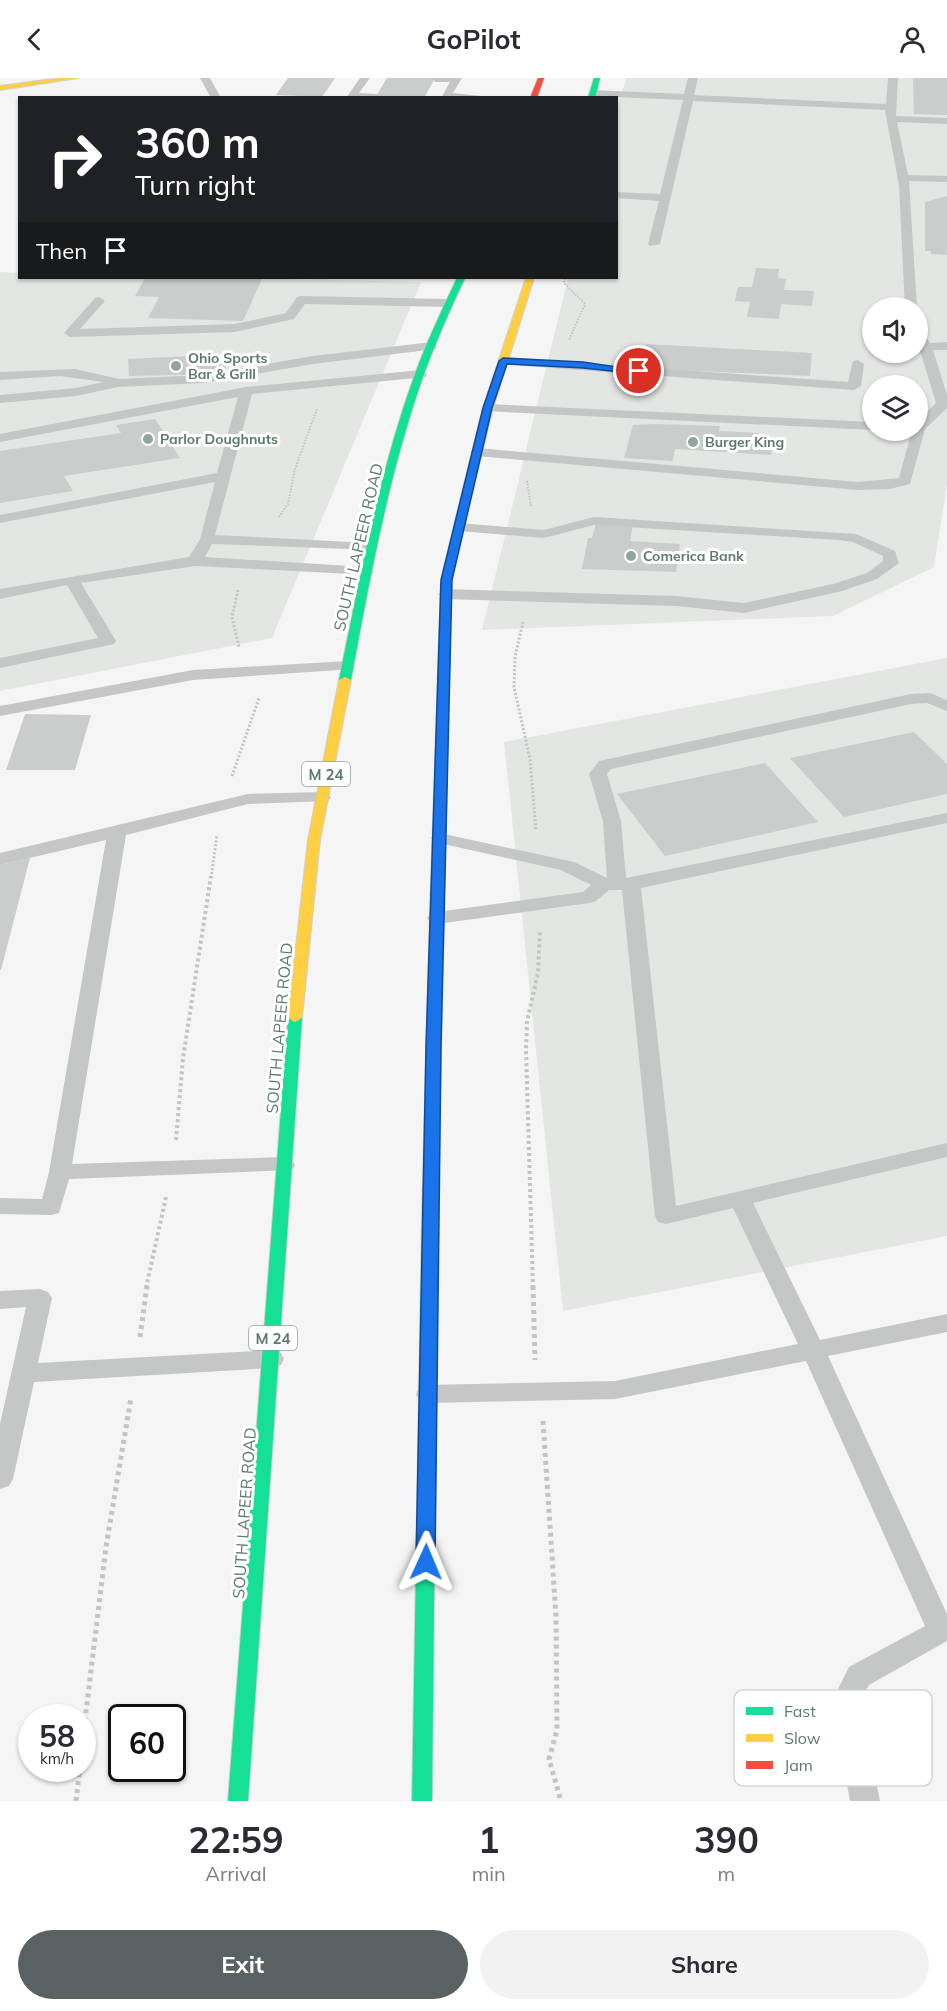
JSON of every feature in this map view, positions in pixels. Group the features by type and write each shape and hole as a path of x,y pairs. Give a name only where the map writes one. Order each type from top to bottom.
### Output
{"main road":[{"path":"0,88 75,78"},
{"path":"535,96 541,78"},
{"path":"592,95 597,78"},
{"name":"SOUTH LAPEER ROAD","path":"237,1801 272,1359 296,1004 314,840 371,547 421,374 448,303 460,279"},
{"path":"422,1801 437,918 446,580 488,408 530,279"}],"lane":[{"path":"206,78 215,96"},
{"path":"654,244 693,78"},
{"path":"893,78 892,119 903,178 910,297"},
{"path":"435,79 457,79"},
{"path":"448,94 457,79"},
{"path":"353,96 363,82 383,87"},
{"path":"430,89 448,94 472,96"},
{"path":"592,95 893,106"},
{"path":"892,119 947,121"},
{"path":"903,178 947,179"},
{"path":"618,195 666,198"},
{"path":"99,301 70,333 235,328 290,316 301,300 448,303"},
{"path":"928,342 947,346"},
{"path":"0,399 76,392 118,383 203,379 313,360 432,346"},
{"path":"928,359 943,404 928,418"},
{"path":"503,361 854,386 858,364"},
{"path":"0,376 80,373 103,375 118,383"},
{"path":"0,438 246,391 421,374"},
{"path":"195,561 207,539 221,477 246,391"},
{"path":"488,408 862,425"},
{"path":"477,452 858,486 890,485 904,481 915,441"},
{"path":"0,519 221,477"},
{"path":"446,594 676,601 744,608 837,588 872,576 891,563 890,554 869,543 839,536 594,521 571,526 561,531 532,533 459,527"},
{"path":"207,539 371,547"},
{"path":"0,594 71,580 195,561 366,572"},
{"path":"0,663 108,641 71,580"},
{"path":"0,711 193,675 347,666"},
{"path":"947,706 930,698 911,699 605,765 598,774 612,821 617,884 666,1216 947,1150"},
{"path":"0,859 248,799 322,797"},
{"path":"437,918 589,897 617,884 945,821"},
{"path":"0,1206 51,1207 60,1172 117,832"},
{"path":"439,838 567,866 617,884"},
{"path":"60,1172 284,1165"},
{"path":"739,1198 813,1350 941,1631 859,1676 852,1690"},
{"path":"0,1300 40,1298 0,1479"},
{"path":"428,1394 615,1390 947,1323"},
{"path":"922,1328 947,1338"},
{"path":"24,1373 272,1359"},
{"path":"862,1786 865,1801"}],"path":[{"path":"565,279 564,283 585,304 574,331 568,338 572,345 567,364"},
{"path":"260,542 288,504 295,469 325,384"},
{"path":"532,533 534,514 529,499 527,480 533,457"},
{"path":"87,1704 106,1548 136,1367 148,1276 173,1168 183,1058 222,806 235,760 260,695 241,655 232,617 235,596 252,565"},
{"path":"530,596 515,657 514,687 530,759 538,860"},
{"path":"540,903 538,973 527,1021 526,1050 532,1182 532,1336 540,1391 556,1616 557,1731 549,1759 561,1801"},
{"path":"76,1801 78,1782"}],"shaded area":[{"path":"626,78 947,78 947,484 934,567 833,616 482,630 568,279 618,279 618,107"},
{"path":"0,272 18,273 18,279 284,279 421,282 272,638 0,691"},
{"path":"947,658 947,1236 563,1311 504,742"}],"building":[{"path":"288,78 335,78 323,96 276,95"},
{"path":"387,78 435,78 425,96 376,96"},
{"path":"913,78 947,78 947,115 914,114"},
{"path":"947,196 947,255 931,254 931,251 925,251 925,202"},
{"path":"756,268 779,269 778,278 786,279 784,290 814,291 812,306 781,304 779,319 747,317 750,302 735,301 738,287 752,287"},
{"path":"144,279 262,279 243,321 148,318 159,297 135,296"},
{"path":"646,344 812,353 810,376 632,368 637,348 645,348"},
{"name":"Ohio Sports Bar & Grill","path":"192,356 225,358 221,366 226,366 223,373 215,374 129,376 128,359"},
{"path":"155,419 180,458 64,476 73,491 0,503 0,451 121,433 116,425"},
{"name":"Burger King","path":"633,425 720,426 719,431 759,433 758,443 772,444 771,455 675,449 673,461 624,458"},
{"name":"Comerica Bank","path":"596,523 633,525 630,541 680,544 676,572 582,569 588,538 592,538"},
{"path":"25,714 91,715 75,770 6,770"},
{"path":"914,732 947,764 947,794 844,817 790,758"},
{"path":"765,763 818,822 665,856 617,794"},
{"path":"30,858 1,970 0,970 0,865"}],"traffic: fast":[{"path":"592,96 597,78"},
{"path":"345,680 376,526 403,424 439,325 461,279"},
{"path":"436,945 446,580 476,456"},
{"path":"238,1801 295,1018"},
{"path":"422,1801 430,1218"}],"traffic: slow":[{"path":"0,88 75,78"},
{"path":"476,456 488,408 530,279"},
{"path":"295,1018 314,840 345,680"}],"traffic: jam":[{"path":"534,96 541,78"},
{"path":"430,1218 436,945"}],"place":[{"name":"Ohio Sports Bar & Grill","path":"176,366"},
{"name":"Parlor Doughnuts","path":"148,439"},
{"name":"Burger King","path":"693,442"},
{"name":"Comerica Bank","path":"631,556"}],"route":[{"path":"426,1562 433,1046 446,580 488,408 503,361 583,365 639,371"}]}
